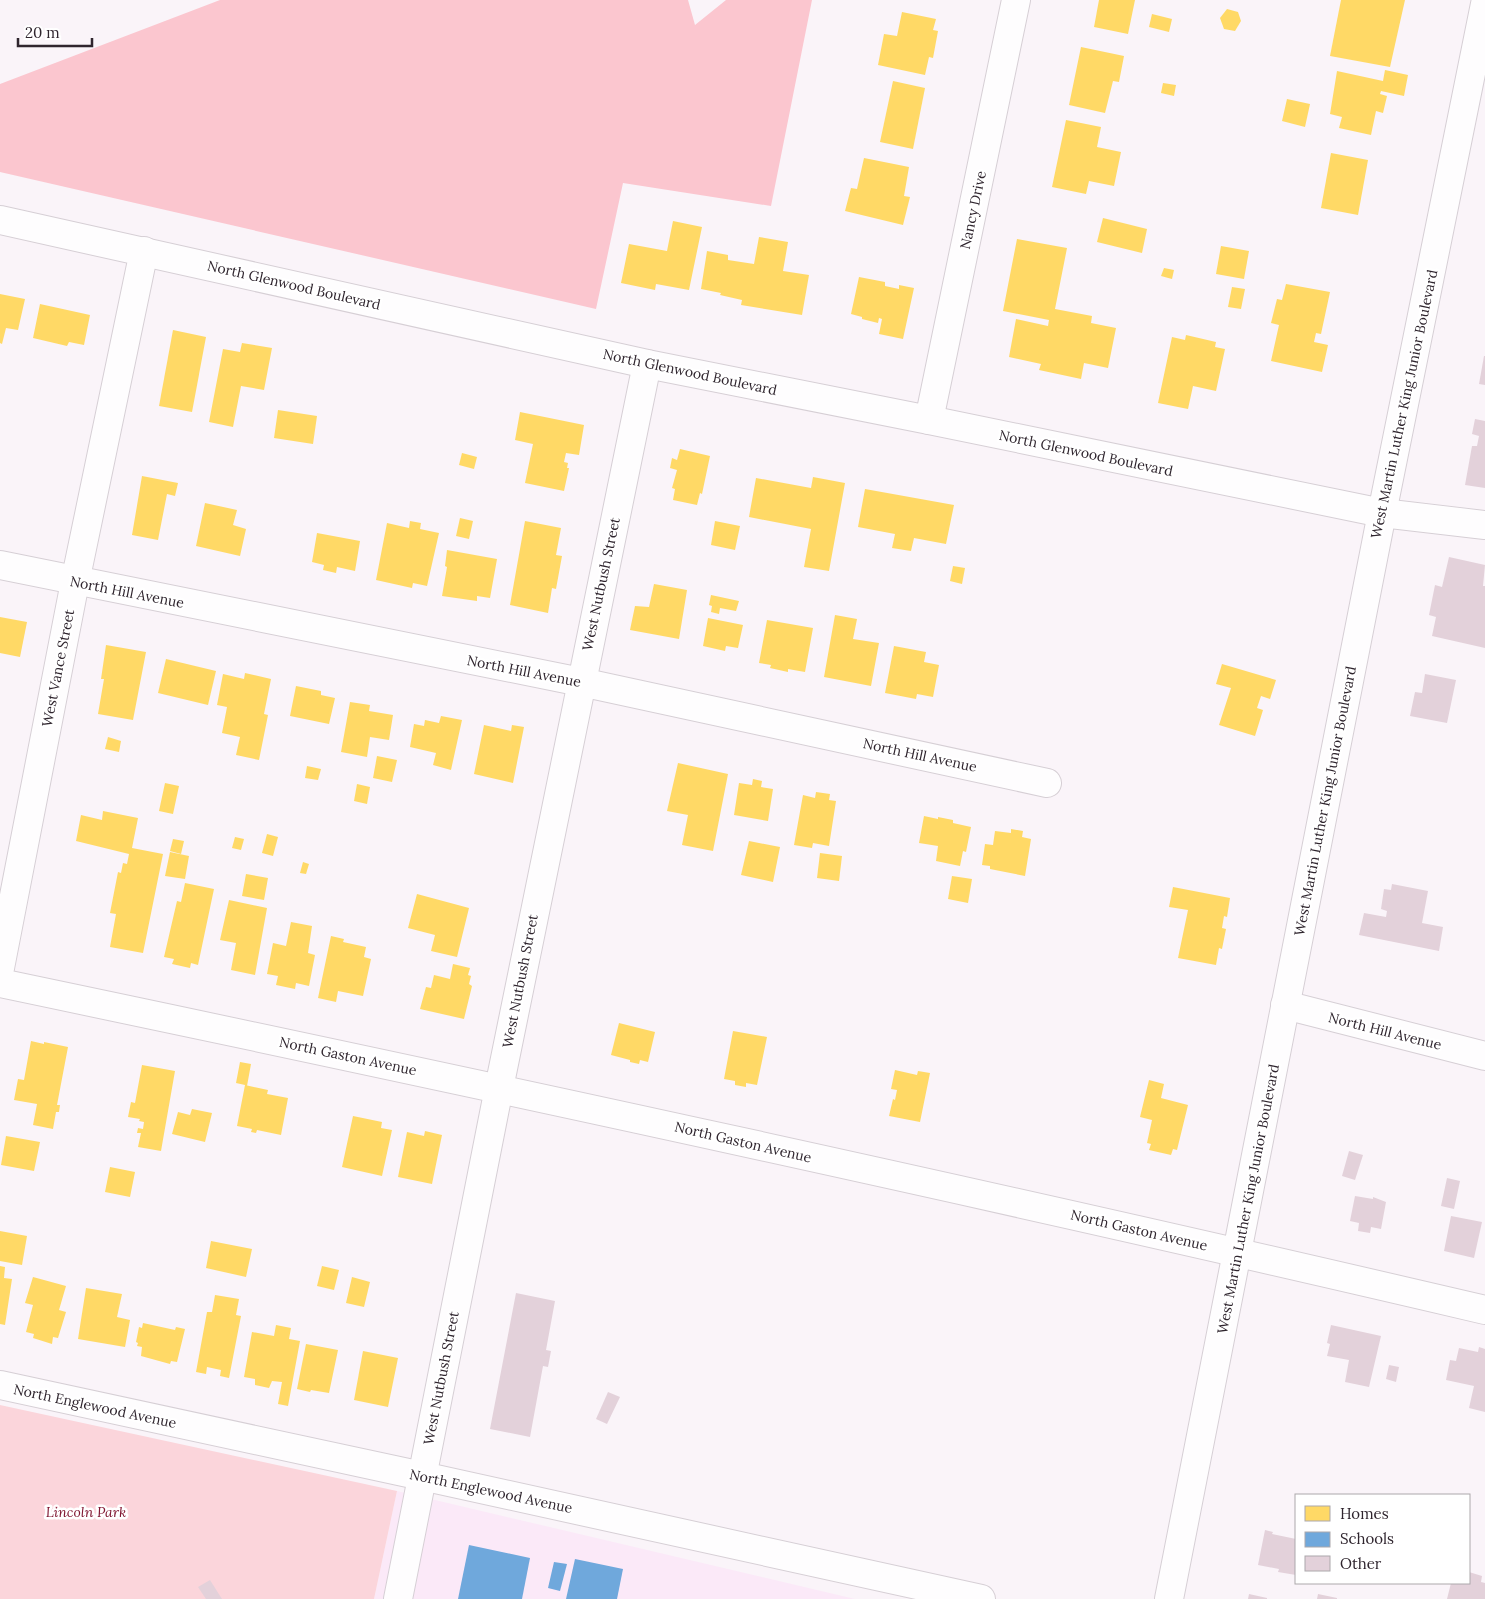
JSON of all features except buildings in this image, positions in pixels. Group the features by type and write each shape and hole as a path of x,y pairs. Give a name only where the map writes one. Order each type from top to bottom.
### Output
{"street":[{"name":"Nancy Drive","path":"929,420 1016,0"},
{"name":"West Martin Luther King Junior Boulevard","path":"1169,1599 1382,513 1485,4"},
{"name":"North Glenwood Boulevard","path":"0,220 647,364 1382,513 1485,525"},
{"name":"West Vance Street","path":"0,968 75,582 144,251"},
{"name":"West Nutbush Street","path":"398,1599 499,1088 647,364"},
{"name":"North Hill Avenue","path":"0,565 75,582 581,682 1047,783"},
{"name":"North Gaston Avenue","path":"0,983 499,1088 1238,1252 1485,1310"},
{"name":"North Hill Avenue","path":"1285,1005 1485,1056"},
{"name":"North Englewood Avenue","path":"0,1385 982,1599"}],"shaded area":[{"path":"220,0 688,0 695,25 726,0 812,0 771,206 623,183 596,309 0,172 0,84"},
{"path":"397,1491 855,1599 374,1599"}],"green space":[{"name":"Lincoln Park","path":"0,1405 397,1491 374,1599 0,1599"}]}
